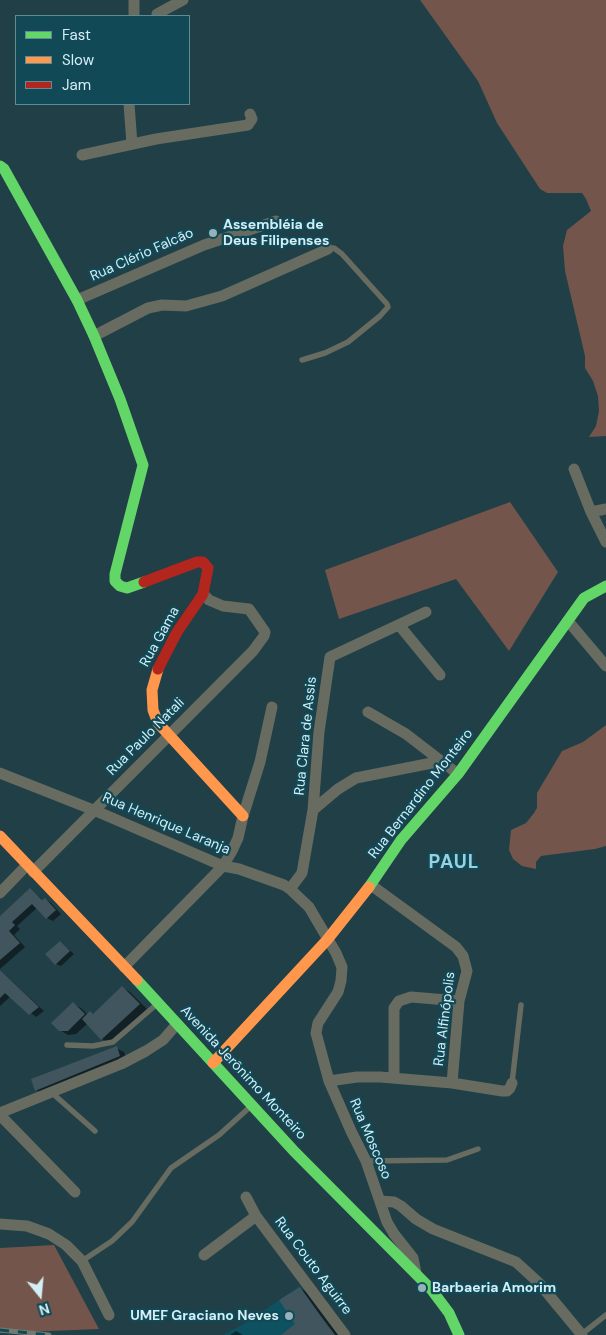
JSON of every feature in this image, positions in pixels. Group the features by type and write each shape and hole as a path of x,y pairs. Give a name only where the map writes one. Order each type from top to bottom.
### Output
{"street":[{"path":"134,0 134,15"},
{"path":"157,14 183,0"},
{"path":"129,105 132,144"},
{"path":"82,155 132,144 248,125 252,119 250,114"},
{"path":"0,166 4,168 77,300 120,399 143,464 114,574 115,581 120,586 127,588 197,562 203,562 208,568 203,594"},
{"name":"Rua Clério Falcão","path":"77,300 204,244 276,221"},
{"path":"94,336 148,308 162,305 186,306 222,296 328,249"},
{"path":"574,469 591,512 606,542"},
{"path":"591,512 606,509"},
{"name":"Rua Bernardino Monteiro","path":"212,1062 258,1016 328,940 369,887 401,840 458,774 584,598 606,586"},
{"name":"Rua Paulo Natali","path":"0,893 96,811 133,771 253,651 264,636 265,632 249,609 223,606 209,600 203,594"},
{"name":"Rua Gama","path":"203,594 177,632 156,673 152,690 153,710 158,724 168,736 243,816"},
{"name":"Rua Clara de Assis","path":"290,889 302,873 314,810 319,732 330,657 426,612"},
{"path":"568,621 606,666"},
{"path":"399,625 440,675"},
{"path":"124,967 223,866 238,838 260,762 272,706"},
{"path":"368,712 406,734 458,774"},
{"path":"314,810 338,788 356,778 442,761"},
{"name":"Rua Henrique Laranja","path":"0,773 96,811 223,866 239,869 290,889 309,908 328,940"},
{"name":"Avenida Jerônimo Monteiro","path":"0,836 310,1167 431,1289 445,1307 458,1335"},
{"path":"369,887 413,922"},
{"name":"Rua Alfinópolis","path":"369,887 456,947 463,956 467,971 459,1001 452,1083"},
{"name":"Rua Moscoso","path":"328,940 342,968 341,981 338,992 318,1023 316,1033 329,1081 366,1161 380,1201 394,1202 433,1229 516,1262 540,1283 582,1335"},
{"path":"394,1078 394,1008 399,1001 411,997 459,1001"},
{"path":"75,1192 0,1114 121,1064 163,1040 177,1024"},
{"path":"329,1081 357,1077 394,1078 452,1083 502,1091 507,1091 512,1083"},
{"name":"Rua Couto Aguirre","path":"246,1197 256,1216 345,1335"},
{"path":"380,1201 390,1228 412,1258 416,1274"},
{"name":"Rua Couto Aguirre","path":"204,1255 256,1216"},
{"path":"0,1224 27,1226 49,1234 66,1245 82,1261 110,1315"}],"lane":[{"path":"302,360 325,353 348,342 380,316 388,307 342,254 334,248 328,249"},
{"path":"67,1045 93,1046 113,1042 158,1003"},
{"path":"512,1083 521,1005"},
{"path":"51,1092 95,1131"},
{"path":"82,1261 112,1241 132,1222 171,1168 219,1135 252,1104"},
{"path":"366,1161 447,1160 478,1149"},
{"path":"582,1335 606,1315"}],"shaded area":[{"path":"420,0 606,0 606,436 589,437 596,426 599,411 598,396 593,381 585,368 585,356 565,271 563,246 567,230 591,211 586,199 582,193 547,193 540,189 497,123 478,81"},
{"path":"510,502 558,572 509,651 456,579 339,619 325,570"},
{"path":"606,725 606,846 541,856 536,862 536,869 522,866 513,859 509,850 511,830 526,823 534,813 537,808 537,793 562,751 583,742"},
{"path":"54,1245 99,1329 0,1333 0,1248"},
{"name":"UMEF Graciano Neves","path":"300,1286 335,1335 223,1335 245,1323"}],"building":[{"path":"30,888 42,900 45,898 56,910 46,919 32,904 12,922 15,925 9,931 20,943 0,960 0,916"},
{"path":"60,941 70,951 55,965 45,954"},
{"path":"0,970 39,1007 29,1015 5,993 0,998"},
{"path":"122,986 140,1004 101,1040 82,1019 90,1011 93,1014"},
{"path":"73,1002 85,1014 68,1031 59,1031 51,1023"},
{"path":"117,1046 120,1056 35,1091 31,1079"},
{"path":"300,1287 335,1335 281,1335 295,1324 279,1300"}],"railway":[{"path":"0,1330 49,1335"}],"traffic: fast":[{"path":"0,166 4,169 77,300 120,399 143,465 115,574 115,581 120,586 127,588 144,582"},
{"path":"369,887 401,840 458,774 584,598 606,586"},
{"path":"137,980 293,1150 431,1289 449,1313 459,1335"}],"traffic: slow":[{"path":"158,669 152,690 153,710 158,723 243,816"},
{"path":"0,836 137,980"},
{"path":"213,1063 327,940 369,887"}],"traffic: jam":[{"path":"144,582 197,562 203,562 208,568 203,594 177,632 158,669"}],"place":[{"name":"Assembléia de Deus Filipenses","path":"213,233"},
{"name":"Barbaeria Amorim","path":"422,1288"},
{"name":"UMEF Graciano Neves","path":"289,1316"}],"district":[{"name":"PAUL","path":"454,863"}]}
